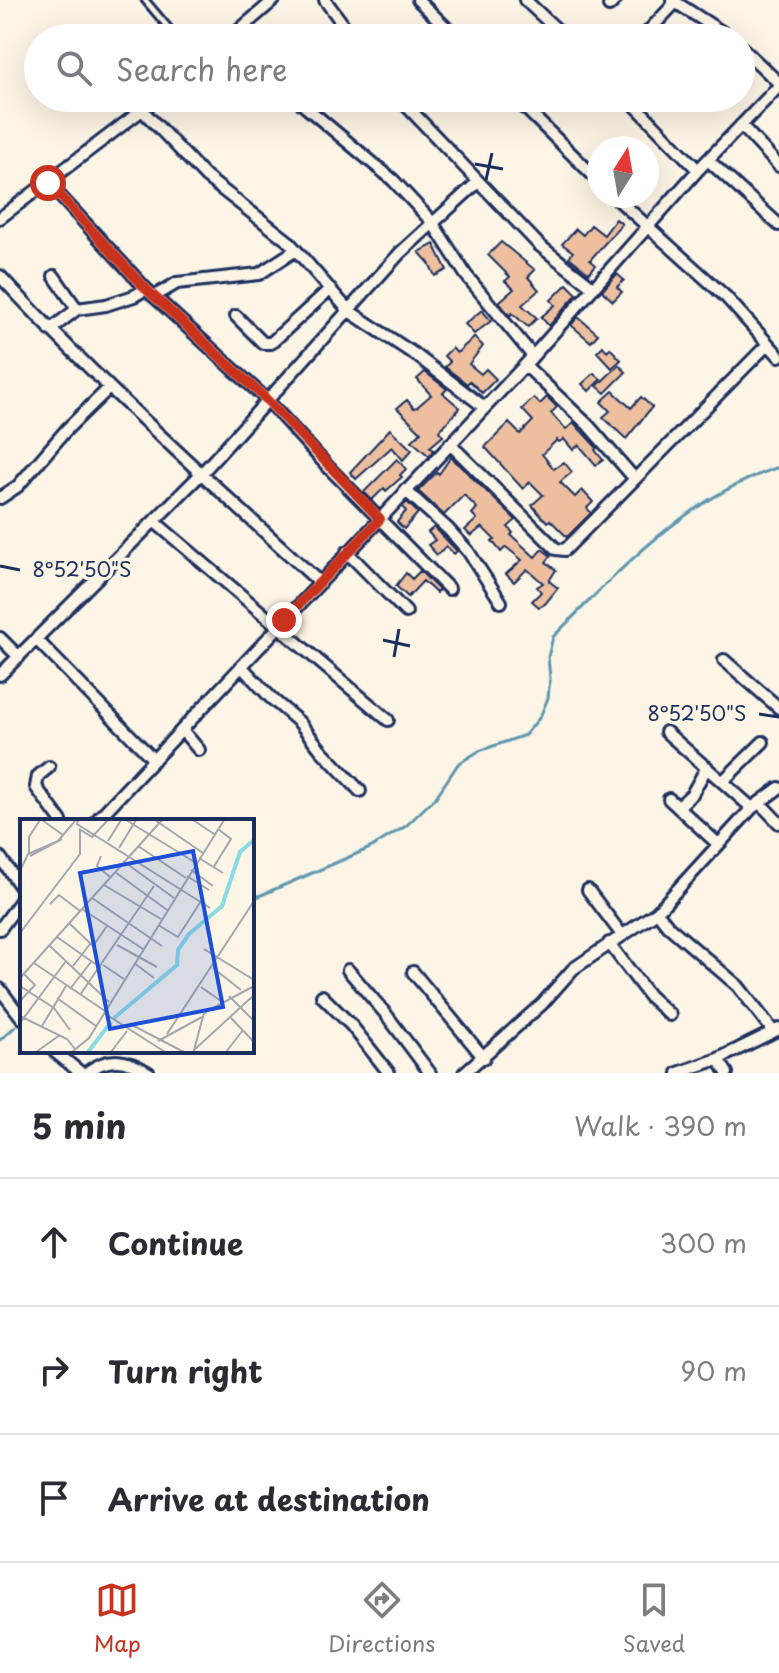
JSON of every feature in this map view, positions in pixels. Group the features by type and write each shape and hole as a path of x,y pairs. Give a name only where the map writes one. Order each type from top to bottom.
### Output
{"street":[{"path":"247,24 274,0"},
{"path":"325,0 343,24"},
{"path":"418,0 443,24"},
{"path":"525,0 551,24"},
{"path":"654,24 674,2 709,24"},
{"path":"755,61 779,84 755,110"},
{"path":"0,218 142,112"},
{"path":"144,112 206,177 296,250 349,311 417,356 484,407"},
{"path":"312,112 393,180 432,222 466,275 532,355"},
{"path":"412,112 539,245 594,288"},
{"path":"529,112 587,169"},
{"path":"642,112 698,170"},
{"path":"98,819 525,365 753,112"},
{"path":"741,125 779,166"},
{"path":"709,161 779,225"},
{"path":"0,675 202,473 266,399 432,222 478,182"},
{"path":"48,183 146,289 266,399 449,589"},
{"path":"626,208 726,297 779,356"},
{"path":"155,296 177,283 259,274 296,250"},
{"path":"0,276 109,388 319,582"},
{"path":"54,276 77,309"},
{"path":"50,330 77,309 106,305 146,289"},
{"path":"236,316 263,343 271,343 330,289"},
{"path":"450,444 560,551 565,550 768,344"},
{"path":"525,365 588,425 634,478"},
{"path":"0,498 18,486 67,429 109,388"},
{"path":"405,490 468,551 501,602"},
{"path":"155,522 388,720"},
{"path":"347,552 406,612"},
{"path":"0,638 19,657"},
{"path":"37,640 154,760"},
{"path":"724,660 779,708"},
{"path":"242,667 299,722 360,791"},
{"path":"182,730 199,750"},
{"path":"666,732 723,781 779,823"},
{"path":"723,781 763,742"},
{"path":"49,767 38,776 36,787 60,819"},
{"path":"678,807 692,794 707,767"},
{"path":"464,1073 542,1004 573,969 657,912 756,805 779,788"},
{"path":"669,799 718,844"},
{"path":"0,857 20,886"},
{"path":"588,890 622,935"},
{"path":"0,929 20,902"},
{"path":"657,912 668,926 738,986 776,1030 718,1059 678,1073"},
{"path":"609,943 643,989 670,1015"},
{"path":"348,970 430,1073"},
{"path":"413,972 484,1058"},
{"path":"0,989 18,1013"},
{"path":"322,996 351,1025 389,1073"},
{"path":"57,1053 83,1073 109,1060 138,1066 149,1073"},
{"path":"718,1059 727,1073"}],"lane":[{"path":"145,0 165,24"}],"building":[{"path":"616,219 622,224 590,260 596,265 589,273 569,257 573,252 562,244 576,229 583,235 591,225 604,235"},
{"path":"501,242 535,270 528,277 539,290 522,305 537,318 528,327 512,313 510,316 499,302 514,289 505,281 510,277 488,255"},
{"path":"434,244 447,270 435,276 419,252"},
{"path":"617,274 624,280 617,287 622,292 613,301 602,291"},
{"path":"567,284 577,294 549,326 541,317 555,305 551,300"},
{"path":"482,310 491,321 474,334 465,324"},
{"path":"578,317 598,334 591,342 571,325"},
{"path":"474,337 483,346 469,364 481,374 486,369 496,379 482,393 470,381 467,384 445,367 450,362 444,356 452,348 457,353"},
{"path":"603,346 607,351 610,348 621,360 612,368 597,352"},
{"path":"619,365 626,372 605,393 597,386"},
{"path":"425,372 447,389 443,393 460,408 439,431 443,436 430,447 434,450 429,456 412,441 421,432 397,408 407,400 414,408 417,407 431,395 417,379"},
{"path":"594,373 601,379 589,391 582,384"},
{"path":"613,391 631,408 641,397 652,407 626,439 603,417 610,411 601,402"},
{"path":"547,397 557,407 551,413 558,421 566,429 574,423 597,448 595,450 603,460 596,465 579,445 573,450 564,439 557,440 542,454 554,469 564,462 572,472 560,482 575,497 582,490 593,502 587,508 591,513 567,537 532,505 543,495 530,482 523,489 485,447 509,423 520,434 533,421 522,409 534,398 540,404"},
{"path":"390,429 412,450 403,460 392,447 356,479 350,472"},
{"path":"451,457 516,520 508,527 513,533 511,535 535,557 542,549 551,556 546,562 556,570 549,581 558,588 545,604 539,607 532,601 541,592 537,587 543,583 527,569 514,582 506,574 522,560 506,547 501,552 492,541 495,540 482,527 471,536 465,530 477,519 472,514 477,508 464,495 444,515 418,491 437,472 439,474"},
{"path":"397,459 406,469 400,475 402,477 372,500 364,492"},
{"path":"407,502 418,513 404,529 397,522 406,511 402,507"},
{"path":"434,527 457,551 454,554 446,546 437,555 428,545 435,540 428,532"},
{"path":"420,571 439,590 436,593 423,581 408,597 396,586 406,573 412,579"}],"waterway":[{"path":"254,898 370,848 406,826 436,797 458,764 479,751 525,735 540,717 548,698 548,657 553,637 604,586 684,516 745,480 779,467"},
{"path":"0,1040 16,1026"}],"route":[{"path":"48,183 146,289 266,399 380,519 284,620"}]}
